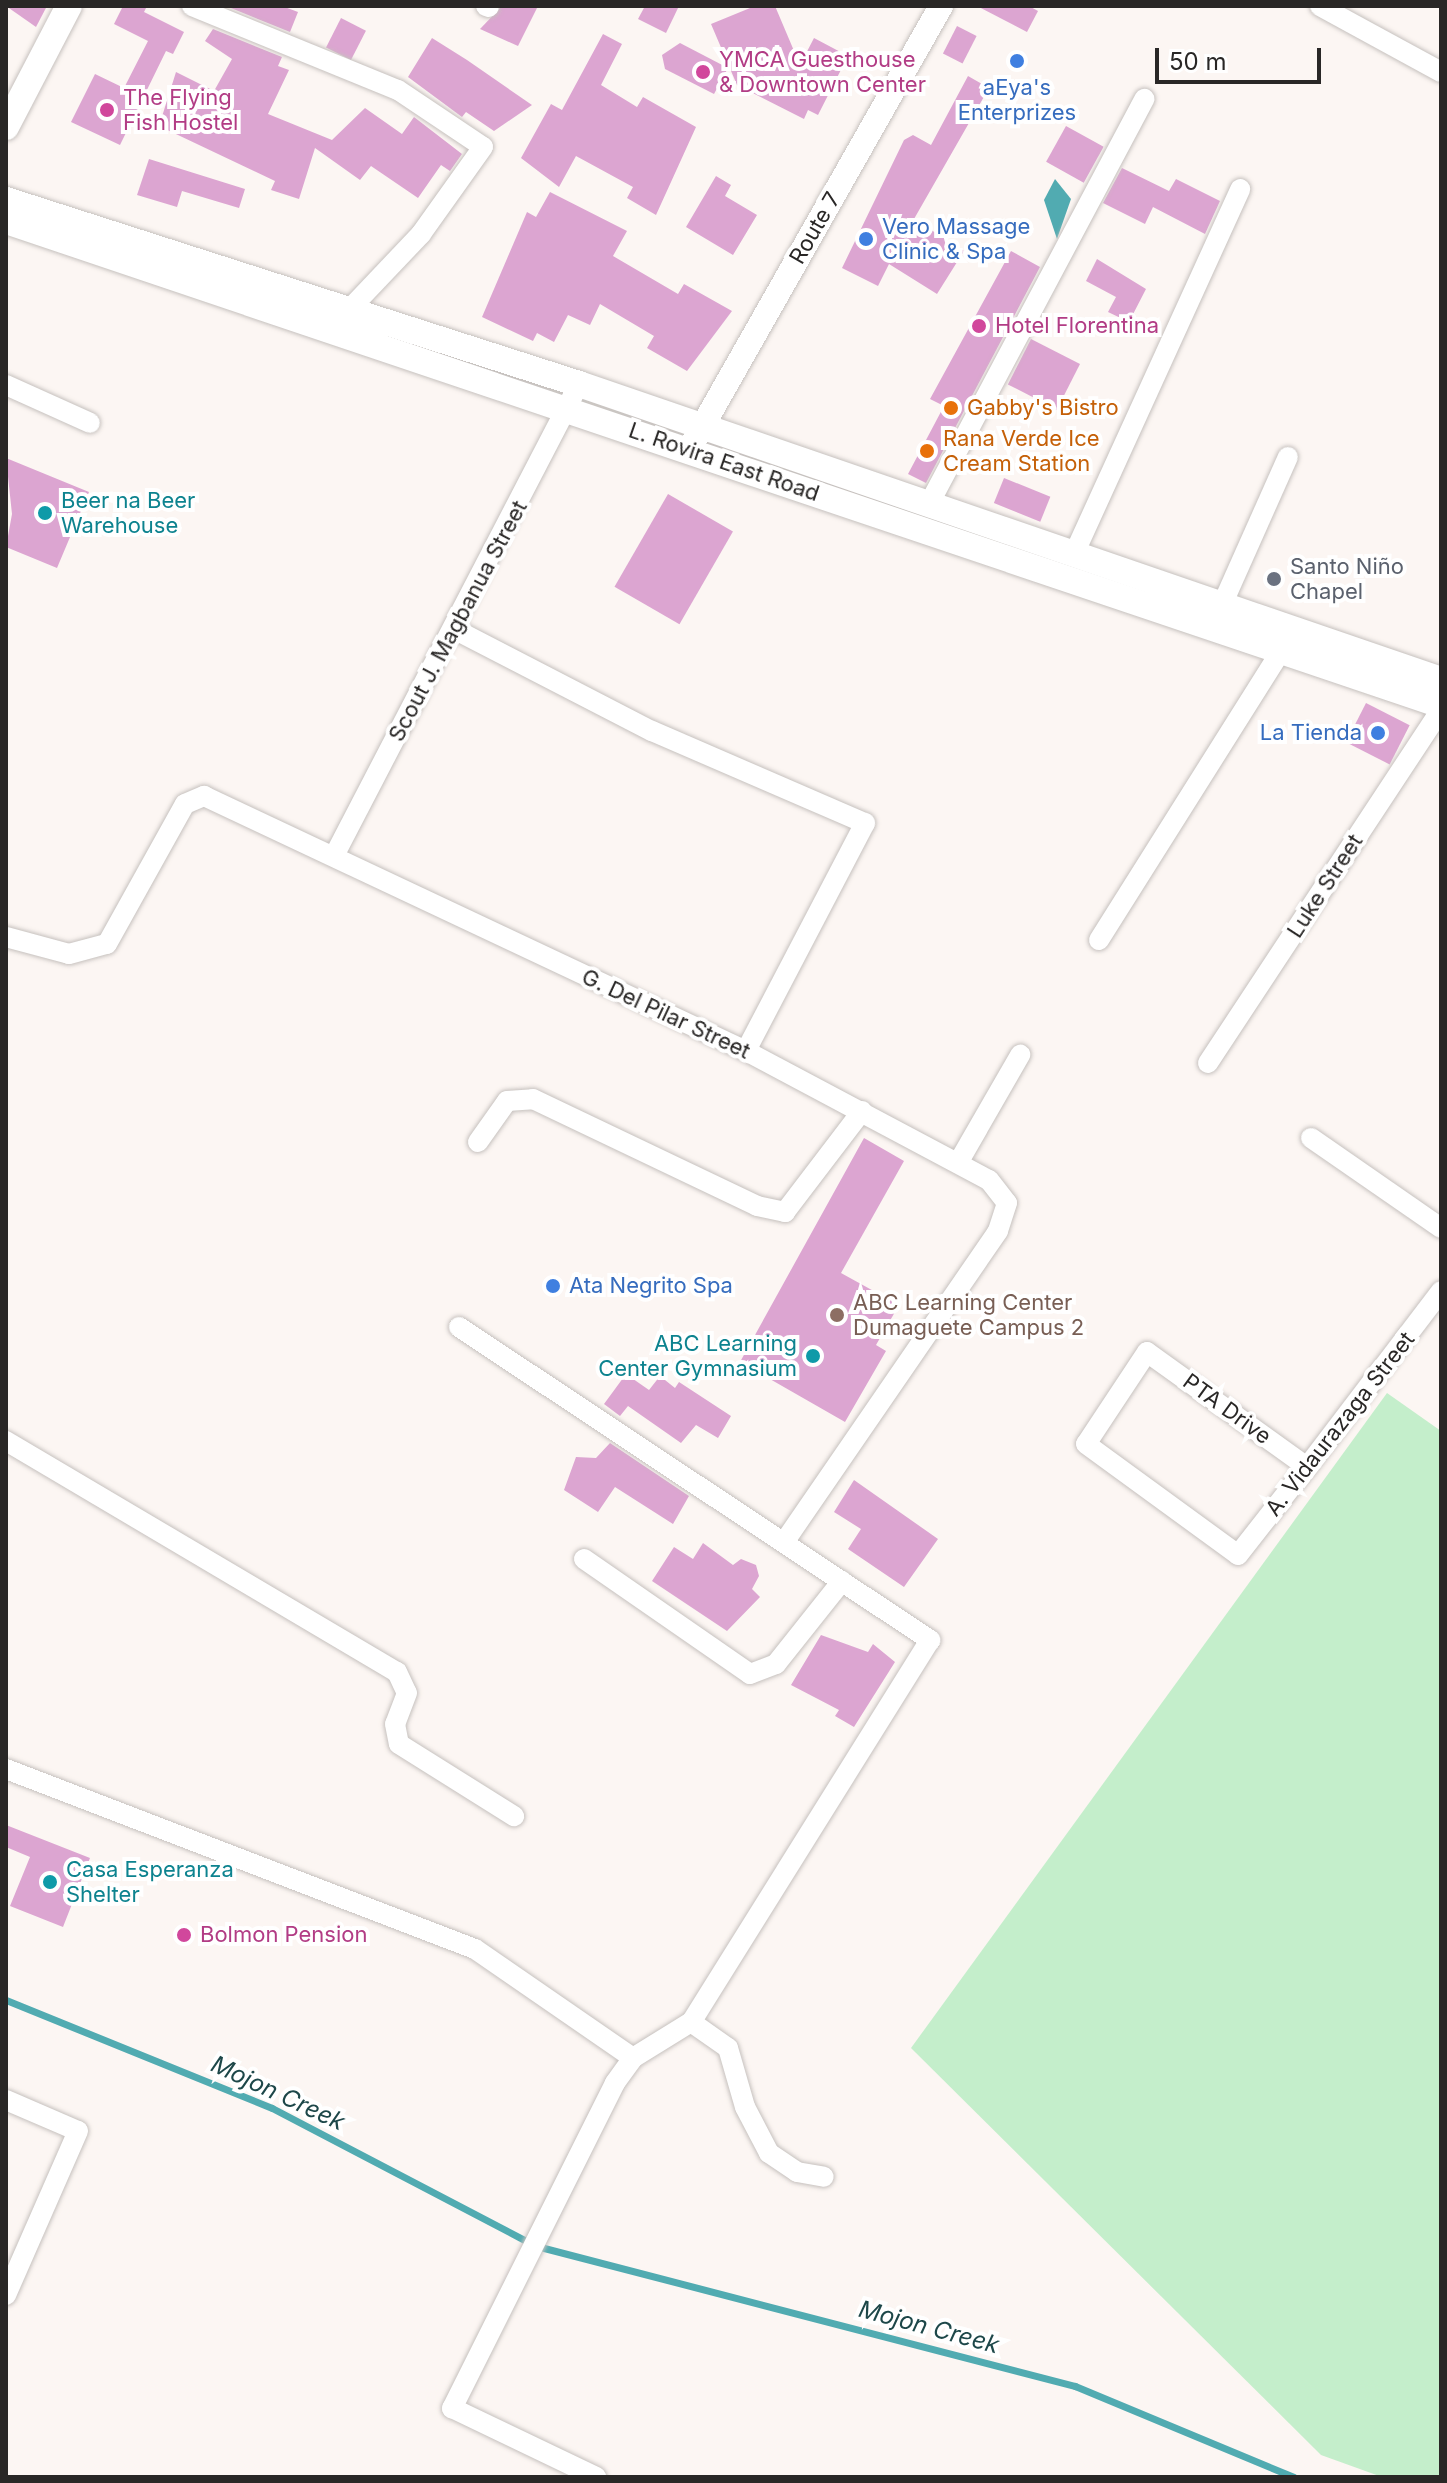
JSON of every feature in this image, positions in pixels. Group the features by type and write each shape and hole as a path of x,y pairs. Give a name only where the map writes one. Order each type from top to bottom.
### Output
{"main road":[{"path":"10,110 69,6"},
{"name":"L. Rovira East Road","path":"6,200 567,409 696,439 929,504 1004,543 1074,554 1222,605 1282,649 1441,707"},
{"name":"L. Rovira East Road","path":"6,221 268,296 348,311 579,384 696,439 1251,627 1441,680"}],"street":[{"path":"192,6 398,90 483,147 421,234 348,311"},
{"name":"Route 7","path":"696,439 941,6"},
{"path":"1320,6 1441,72"},
{"path":"929,504 1144,99"},
{"path":"1074,554 1240,189"},
{"name":"Scout J. Magbanua Street","path":"334,856 579,384"},
{"path":"6,385 90,423"},
{"path":"1222,605 1288,457"},
{"path":"454,629 652,731 865,823 746,1051"},
{"path":"1099,940 1282,649"},
{"name":"Luke Street","path":"1208,1063 1441,707"},
{"name":"G. Del Pilar Street","path":"6,937 69,954 107,944 197,795 334,856 746,1051 958,1163 1001,1191 1005,1217 784,1542"},
{"path":"958,1163 1020,1055"},
{"path":"478,1142 507,1101 533,1099 757,1206 785,1212 862,1111"},
{"path":"1311,1138 1441,1228"},
{"name":"A. Vidaurazaga Street","path":"1238,1555 1441,1291"},
{"path":"459,1327 930,1640 691,2022 633,2058 452,2408 596,2477"},
{"name":"PTA Drive","path":"1238,1555 1086,1444 1147,1352 1307,1467"},
{"path":"6,1441 397,1672 407,1693 395,1724 399,1744 514,1816"},
{"path":"584,1559 750,1674 776,1664 842,1581"},
{"path":"6,1769 475,1949 633,2058"},
{"path":"691,2022 728,2048 745,2107 769,2153 797,2172 824,2177"},
{"path":"6,2100 78,2131 6,2295"}],"green space":[{"path":"1387,1393 1441,1431 1441,2477 1382,2477 1321,2455 911,2048"}],"water":[{"path":"1055,179 1071,199 1057,239 1044,200"}],"building":[{"path":"6,6 47,6 36,27"},
{"path":"123,6 147,6 144,12 184,32 173,54 166,51 120,145 71,122 95,74 124,88 148,41 114,24"},
{"path":"226,6 282,6 298,12 290,32"},
{"path":"502,6 538,6 518,46 480,29"},
{"path":"645,6 679,6 666,33 638,19"},
{"path":"755,6 775,6 800,65 814,38 848,56 818,115 808,110 804,119 737,85 711,24"},
{"path":"977,6 1029,6 1038,11 1027,32"},
{"path":"341,18 366,31 351,60 326,47"},
{"path":"957,26 977,36 963,64 943,54"},
{"path":"213,29 282,57 278,66 289,70 268,114 332,140 365,108 402,134 414,117 462,154 450,171 441,165 418,198 371,166 360,180 315,148 299,199 271,190 275,181 159,126 176,72 214,91 232,59 205,41"},
{"path":"603,34 622,44 601,85 637,107 643,97 696,127 656,215 627,198 633,187 576,156 559,187 521,158 551,104 562,110"},
{"path":"432,38 532,105 494,131 466,112 462,117 408,77"},
{"name":"YMCA Guesthouse & Downtown Center","path":"680,43 728,68 714,94 665,69 662,55"},
{"path":"968,76 989,88 914,219 964,251 937,294 889,264 878,286 842,268 904,140 913,135 931,145"},
{"path":"1066,126 1104,147 1084,183 1046,162"},
{"path":"149,159 245,189 239,208 182,191 177,207 137,195"},
{"path":"1122,168 1169,191 1176,179 1220,201 1205,234 1153,207 1145,224 1103,203"},
{"path":"716,176 731,185 725,196 757,215 733,255 686,227"},
{"path":"550,192 627,231 613,256 678,294 684,284 732,311 687,371 647,348 654,336 600,304 590,325 568,315 554,342 537,333 533,341 482,317 527,212 536,217"},
{"path":"1011,251 1040,267 926,483 908,474 944,406 930,399"},
{"path":"1097,259 1146,289 1129,322 1108,312 1116,297 1086,281"},
{"path":"1031,339 1080,364 1057,409 1008,384"},
{"name":"Beer na Beer Warehouse","path":"6,458 89,492 57,568 6,547 12,514"},
{"path":"1004,478 1050,497 1040,522 994,503"},
{"path":"668,494 733,532 679,624 614,587"},
{"name":"La Tienda","path":"1366,703 1410,725 1390,764 1346,742"},
{"path":"864,1138 904,1161 841,1273 899,1305 876,1345 886,1351 845,1422 740,1362"},
{"path":"626,1374 649,1390 660,1376 675,1388 679,1382 731,1416 718,1438 696,1425 681,1443 628,1406 620,1416 604,1404"},
{"path":"610,1443 689,1496 673,1524 615,1487 598,1512 564,1490 576,1457 596,1458"},
{"path":"854,1480 938,1539 904,1587 848,1549 861,1529 834,1512"},
{"path":"703,1543 733,1565 741,1559 756,1565 759,1576 752,1589 760,1597 727,1631 652,1581 674,1547 693,1559"},
{"path":"821,1635 868,1652 873,1644 895,1662 854,1727 835,1716 839,1710 791,1685"},
{"name":"Casa Esperanza Shelter","path":"6,1825 90,1858 63,1927 10,1906 30,1857 6,1847"}],"waterway":[{"name":"Mojon Creek","path":"6,2000 272,2108 525,2240"},
{"name":"Mojon Creek","path":"544,2248 1075,2386 1294,2477"}],"place":[{"name":"aEya's Enterprizes","path":"1017,61"},
{"name":"YMCA Guesthouse & Downtown Center","path":"703,72"},
{"name":"The Flying Fish Hostel","path":"107,110"},
{"name":"Vero Massage Clinic & Spa","path":"866,239"},
{"name":"Hotel Florentina","path":"979,326"},
{"name":"Gabby's Bistro","path":"951,408"},
{"name":"Rana Verde Ice Cream Station","path":"927,451"},
{"name":"Beer na Beer Warehouse","path":"45,513"},
{"name":"Santo Niño Chapel","path":"1274,579"},
{"name":"La Tienda","path":"1378,733"},
{"name":"Ata Negrito Spa","path":"553,1286"},
{"name":"ABC Learning Center Dumaguete Campus 2","path":"837,1315"},
{"name":"ABC Learning Center Gymnasium","path":"813,1356"},
{"name":"Casa Esperanza Shelter","path":"50,1882"},
{"name":"Bolmon Pension","path":"184,1935"}]}
